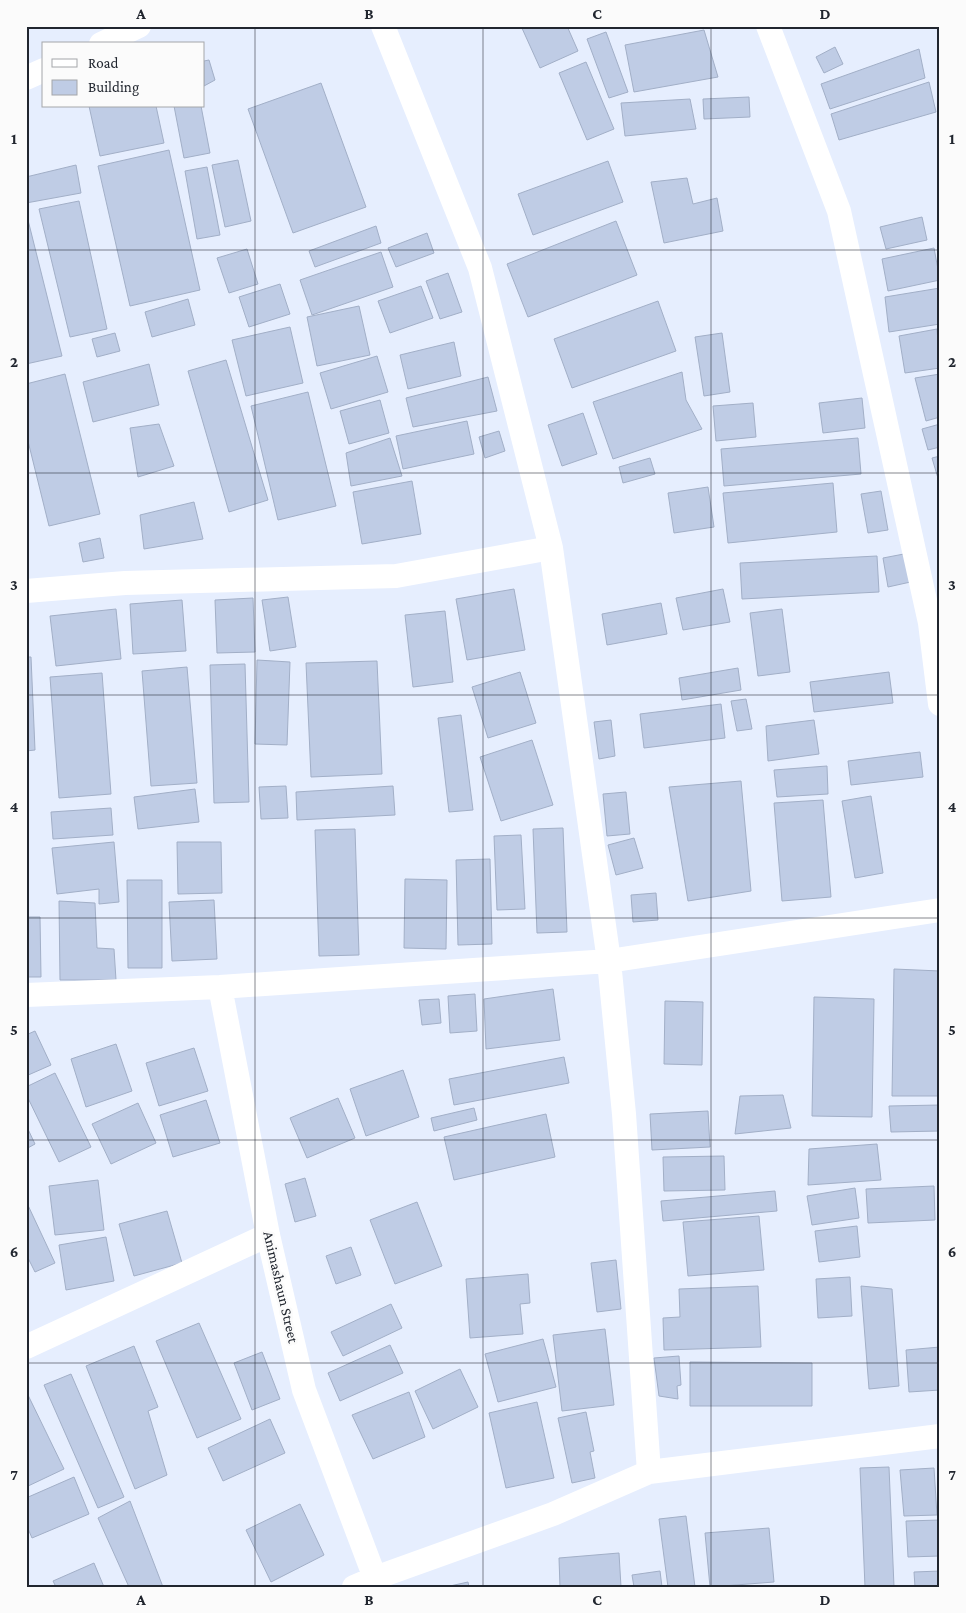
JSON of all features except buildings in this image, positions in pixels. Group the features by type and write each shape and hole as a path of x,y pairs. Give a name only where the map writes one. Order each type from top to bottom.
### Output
{"street":[{"path":"105,42 139,26"},
{"path":"383,26 480,268 551,548 610,961 624,1114 649,1472"},
{"path":"768,26 838,211 930,623 940,704"},
{"path":"26,78 42,71"},
{"path":"26,591 125,583 396,576 551,548"},
{"path":"26,995 220,987 610,961 940,910"},
{"name":"Animashaun Street","path":"220,987 268,1235 304,1390 365,1582"},
{"path":"26,1347 268,1235"},
{"path":"365,1582 553,1514 649,1472 940,1436"}]}
